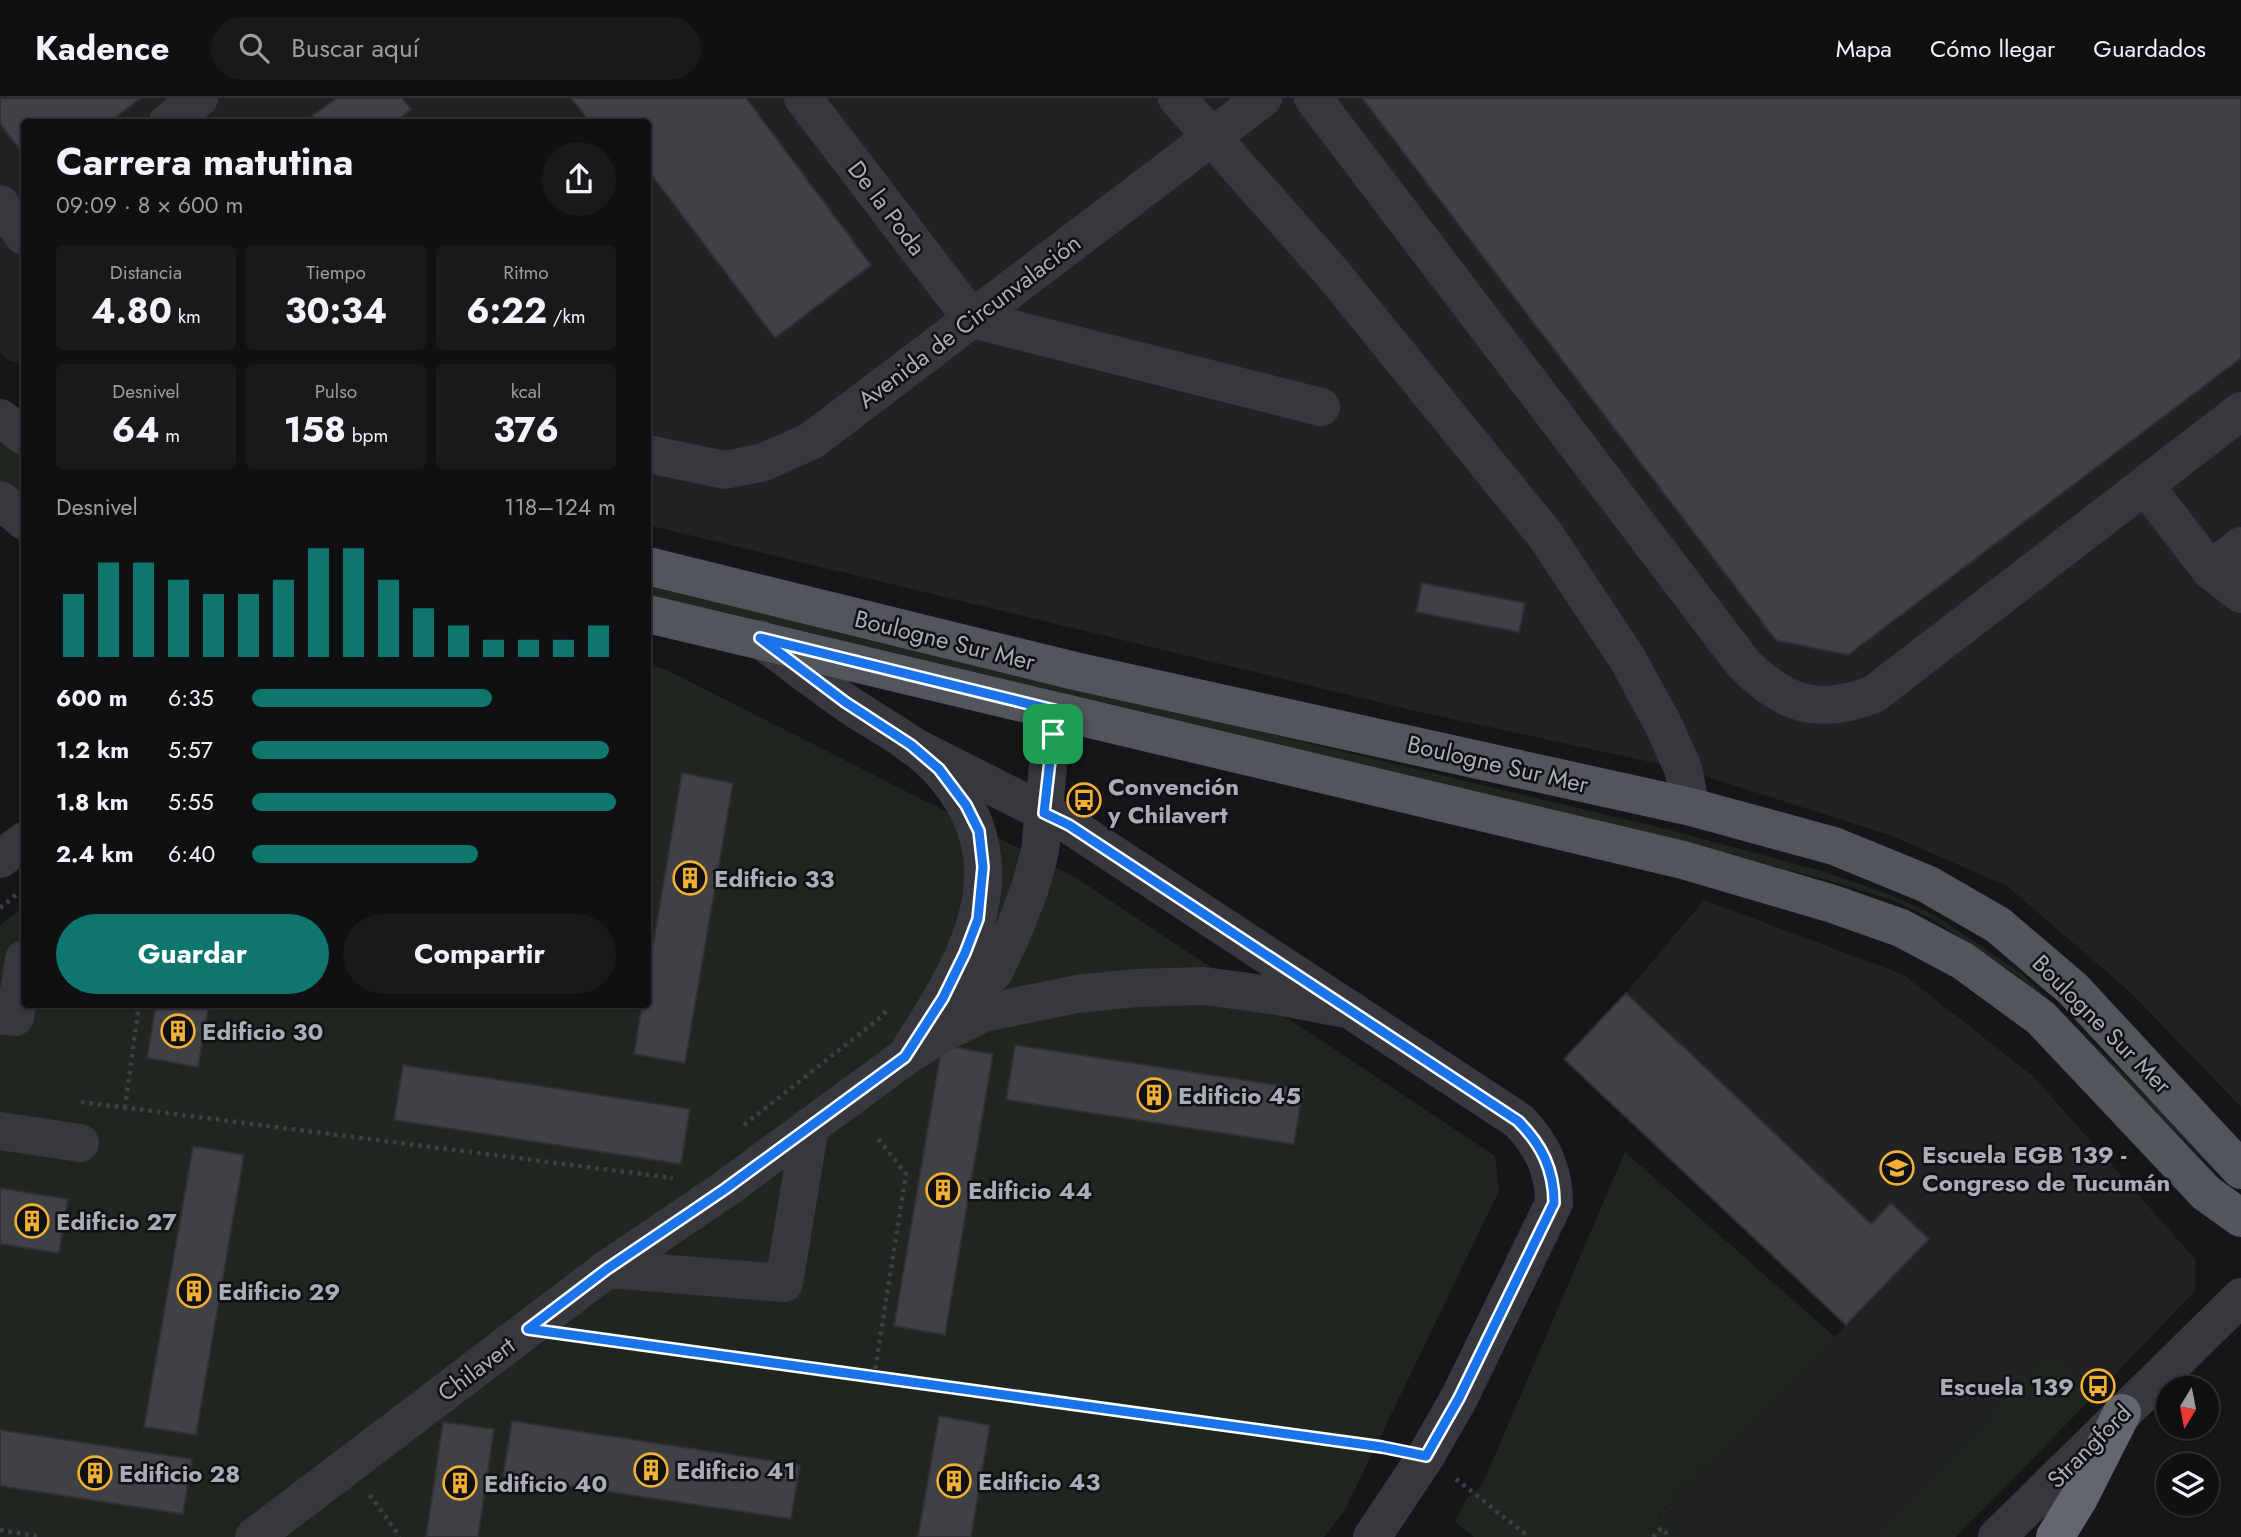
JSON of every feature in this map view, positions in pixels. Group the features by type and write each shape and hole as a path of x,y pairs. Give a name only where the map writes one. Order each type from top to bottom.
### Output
{"highway":[{"path":"2055,1537 2079,1498 2122,1413"}],"main road":[{"name":"Boulogne Sur Mer","path":"651,567 1075,671 1691,807 1834,846 1927,884 1997,925 2073,989 2241,1170"},
{"name":"Boulogne Sur Mer","path":"651,615 760,638 1683,860 1833,904 1901,928 1963,961 2041,1018 2206,1193 2241,1218"}],"street":[{"path":"172,119 199,98"},
{"name":"De la Poda","path":"803,98 972,319"},
{"path":"1177,98 1333,274 1546,536 1627,659 1664,726 1683,769 1691,807"},
{"name":"Avenida de Circunvalación","path":"651,455 725,470 764,462 811,441 1263,98"},
{"path":"1313,98 1743,663 1763,684 1787,698 1814,704 1847,705 1874,694 2241,411"},
{"path":"0,204 21,232"},
{"path":"972,319 1321,407"},
{"path":"0,418 21,434"},
{"path":"2145,485 2210,570 2241,594"},
{"path":"0,500 21,518"},
{"path":"2210,570 2241,546"},
{"path":"760,638 845,702 911,745 1069,825 1518,1121 1531,1133 1544,1154 1554,1180 1554,1203 1459,1398 1426,1456 1372,1537"},
{"path":"905,1057 994,972 1030,888 1040,851 1053,734 1066,713"},
{"path":"905,1057 943,998 965,953 978,919 983,867 979,831 966,805 939,769 911,745"},
{"path":"0,859 21,843"},
{"path":"0,1015 15,1017 21,978"},
{"path":"905,1057 945,1032 984,1013 1077,994 1204,986 1351,1010"},
{"name":"Chilavert","path":"254,1537 607,1269 725,1189 905,1057"},
{"path":"607,1269 784,1283 810,1126"},
{"path":"0,1131 80,1143"},
{"name":"Strangford","path":"1997,1537 2241,1297"}],"path":[{"path":"734,1133 881,1017 888,1007"},
{"path":"125,1108 138,1008"},
{"path":"75,1101 678,1179 670,1185"},
{"path":"874,1377 906,1174 876,1136"},
{"path":"528,1329 1382,1447 1426,1456 1529,1537"},
{"path":"366,1489 400,1537"},
{"path":"1653,1537 1661,1528 1670,1537"},
{"path":"0,1530 43,1537"}],"shaded area":[{"path":"0,98 2241,98 2241,1107 2130,992 2007,886 1892,836 1683,769 1411,710 651,526 651,119 21,119 21,364 10,361 0,353"},
{"path":"0,436 21,452 21,503 0,483"},
{"path":"651,586 1666,829 1825,872 1896,897 1936,916 2022,974 2218,1167 2214,1170 2020,977 1934,920 1895,901 1824,879 651,597"},
{"path":"651,666 667,670 1075,877 1495,1156 1499,1191 1344,1512 1324,1537 971,1537 990,1425 939,1416 918,1537 478,1537 494,1429 444,1422 426,1537 0,1537 0,1486 191,1459 0,1430 0,1244 59,1253 68,1199 0,1188 0,925 21,908 21,1008 155,1008 147,1058 198,1067 208,1008 641,1008 634,1054 685,1063 733,783 682,774 651,956","holes":["942,1046 944,1335 894,1325","403,1065 690,1109 681,1163 395,1120","193,1147 244,1155 195,1435 144,1426","512,1421 799,1465 791,1519 504,1476"]},
{"name":"Escuela EGB 139 - Congreso de Tucumán","path":"1704,900 1904,975 2034,1077 2195,1259 2195,1291 2096,1394 2050,1352 1875,1537 1682,1537 1658,1516 1846,1325 1564,1059 1626,993"},
{"path":"1625,1152 1835,1337 1658,1515 1682,1537 1474,1537 1455,1522 1467,1498 1482,1485"},
{"path":"2050,1352 2096,1394 1956,1537 1875,1537"}],"building":[{"path":"0,98 141,98 113,119 21,119 21,151 0,123"},
{"path":"337,98 402,98 411,109 399,119 314,119 312,116"},
{"path":"571,98 746,98 871,265 775,338 651,174 651,119 588,119"},
{"path":"1362,98 2241,98 2241,358 1848,655 1776,640"},
{"path":"1422,583 1525,603 1519,632 1416,612"},
{"name":"Edificio 33","path":"682,773 733,783 685,1063 634,1054 641,1008 651,1008 651,956"},
{"path":"1626,993 1871,1224 1891,1203 1929,1239 1846,1325 1564,1059"},
{"name":"Edificio 30","path":"155,1008 208,1008 198,1067 147,1058"},
{"name":"Edificio 44","path":"942,1045 993,1054 945,1335 894,1326"},
{"name":"Edificio 45","path":"1015,1045 1303,1089 1294,1144 1006,1100"},
{"path":"403,1065 690,1109 681,1164 394,1120"},
{"name":"Edificio 29","path":"193,1146 244,1155 196,1435 144,1427"},
{"name":"Edificio 27","path":"0,1188 68,1199 59,1253 0,1244"},
{"name":"Edificio 43","path":"939,1416 990,1425 971,1537 918,1537"},
{"name":"Edificio 41","path":"512,1421 800,1465 791,1519 503,1476"},
{"name":"Edificio 40","path":"443,1422 494,1429 478,1537 426,1537"},
{"name":"Edificio 28","path":"0,1430 192,1459 183,1514 0,1486"}],"place":[{"name":"Convención y Chilavert","path":"1084,800"},
{"name":"Edificio 33","path":"690,878"},
{"name":"Edificio 30","path":"178,1031"},
{"name":"Edificio 45","path":"1154,1095"},
{"name":"Escuela EGB 139 - Congreso de Tucumán","path":"1897,1168"},
{"name":"Edificio 44","path":"943,1190"},
{"name":"Edificio 27","path":"32,1221"},
{"name":"Edificio 29","path":"194,1291"},
{"name":"Escuela 139","path":"2098,1386"},
{"name":"Edificio 41","path":"651,1470"},
{"name":"Edificio 28","path":"95,1473"},
{"name":"Edificio 43","path":"954,1481"},
{"name":"Edificio 40","path":"460,1483"}],"route":[{"path":"760,638 1066,713 1053,734 1044,813 1069,825 1518,1121 1531,1133 1544,1154 1554,1180 1554,1203 1459,1398 1426,1456 1382,1447 528,1329 607,1269 725,1189 905,1057 943,998 978,919 983,867 979,831 966,805 939,769 911,745 845,702 760,638"}]}
